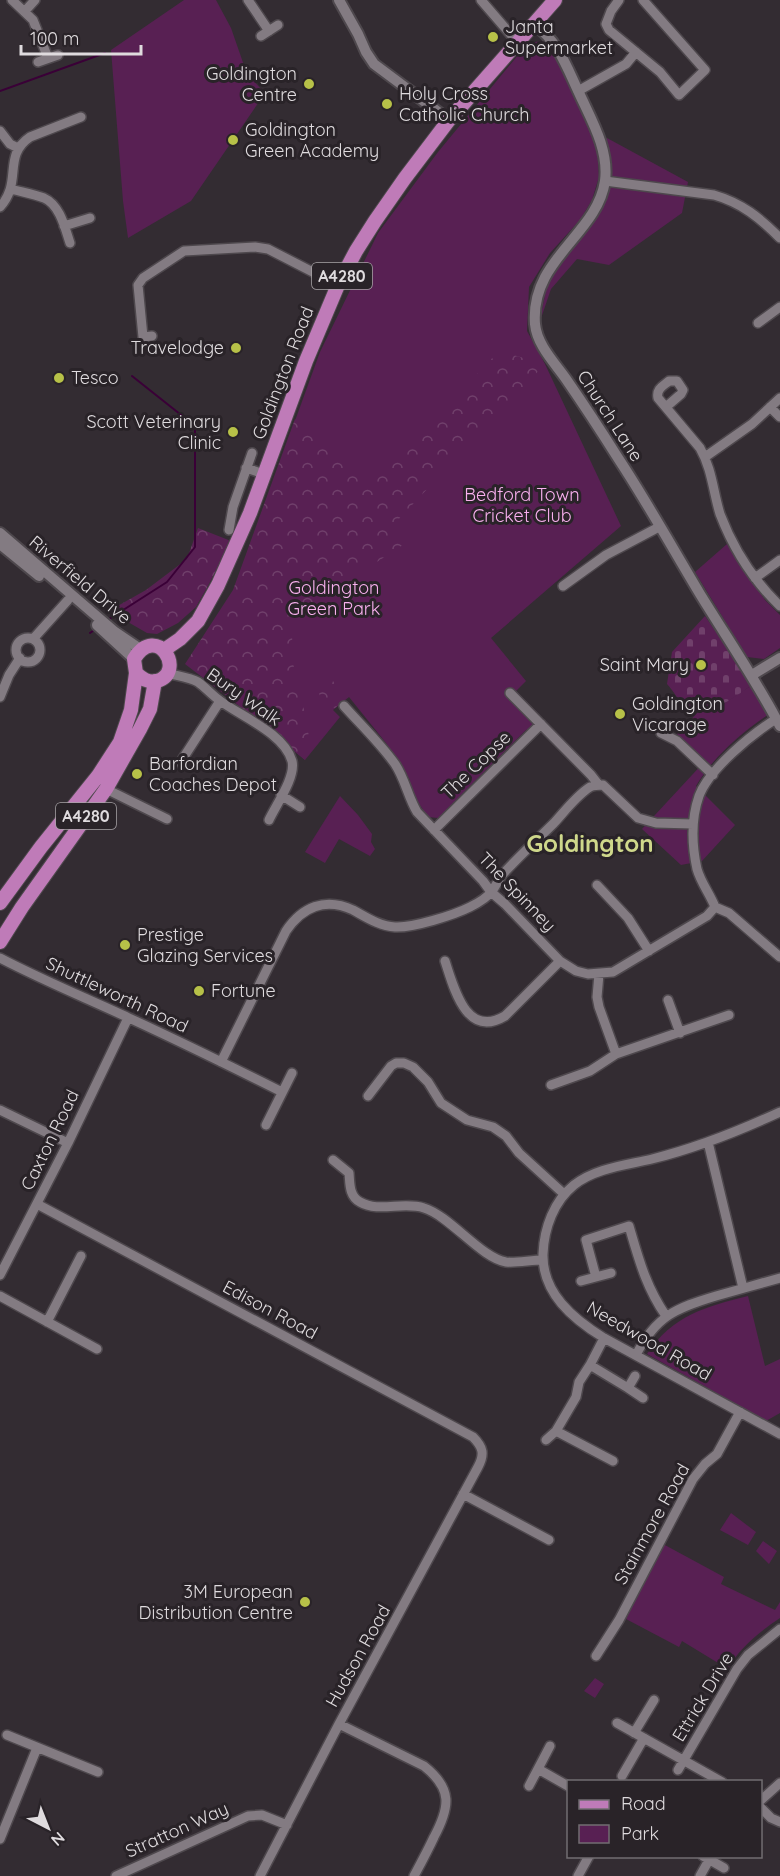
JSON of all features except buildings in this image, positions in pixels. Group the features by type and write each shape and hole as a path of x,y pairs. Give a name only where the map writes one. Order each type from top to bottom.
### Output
{"main road":[{"name":"Goldington Road","path":"164,650 180,639 198,621 218,585 250,513 302,371 338,285 375,221 449,120 555,0"},
{"path":"148,645 159,646 170,660 161,677 148,681 141,678 133,655 148,645"},
{"name":"A4280","path":"0,903 41,846 98,776 120,742 131,710 133,655"},
{"name":"A4280","path":"0,942 27,899 106,789 150,709 161,677"}],"street":[{"path":"12,0 25,11 38,28 53,56 38,62"},
{"path":"25,11 35,0"},
{"path":"248,0 265,34 278,25"},
{"path":"339,0 374,64 449,120"},
{"path":"481,0 518,43"},
{"path":"619,0 606,24 609,30 660,72 679,95 705,70 642,0"},
{"path":"534,24 545,31 557,45 566,62 602,146 605,181 714,195 739,204 761,219 780,238"},
{"path":"578,91 626,64 636,52"},
{"path":"0,207 11,189 18,148 30,136 81,117"},
{"path":"0,130 10,144 18,148"},
{"name":"Church Lane","path":"605,181 589,216 550,267 540,286 535,306 537,336 621,461 715,619 752,675 778,722"},
{"path":"11,189 44,198 52,203 70,243"},
{"path":"64,226 90,218"},
{"path":"152,336 143,337 138,285 143,278 184,251 255,247 268,249 338,285"},
{"path":"758,323 780,307"},
{"path":"705,457 752,424 780,398"},
{"path":"666,407 705,457 727,529 755,578 780,606"},
{"path":"770,407 780,417"},
{"name":"Goldington Road","path":"228,530 233,507 252,453"},
{"path":"246,468 264,474"},
{"path":"233,507 250,513"},
{"path":"563,586 606,555 659,527"},
{"name":"Riverfield Drive","path":"0,533 113,634 133,655"},
{"name":"Riverfield Drive","path":"0,544 113,634"},
{"path":"755,578 780,560"},
{"path":"33,639 68,600"},
{"path":"22,639 33,639 39,645 40,653 35,660 27,662 20,658 16,651 17,644 22,639"},
{"path":"0,697 9,675 20,658"},
{"path":"752,675 780,658"},
{"name":"Bury Walk","path":"161,677 198,682 220,701 275,737 285,748 292,761 292,771 288,785 269,820"},
{"path":"510,693 598,784 638,818 656,823 693,824"},
{"path":"180,763 220,701"},
{"name":"The Spinney","path":"344,706 395,765 417,812 491,892 560,960 576,971 599,974"},
{"path":"778,722 746,740 713,775 700,794 693,824 693,847 698,870 715,907 729,913 780,957"},
{"name":"The Copse","path":"434,830 541,724"},
{"path":"661,733 677,741 713,775"},
{"path":"221,1062 285,931 302,912 324,904 338,905 382,925 395,927 406,926 468,908 491,892 500,876 590,787 598,784"},
{"path":"106,789 167,819"},
{"path":"281,795 300,807"},
{"path":"597,885 628,918 649,951"},
{"path":"616,1054 599,1007 597,997 599,974 613,972 707,916 715,907"},
{"name":"Shuttleworth Road","path":"0,958 282,1092"},
{"path":"445,961 458,998 464,1008 478,1020 488,1022 496,1021 504,1016 560,960"},
{"path":"668,1000 680,1033"},
{"path":"729,1015 730,1005"},
{"path":"551,1085 590,1071 616,1054 729,1015"},
{"path":"729,1015 737,1023"},
{"name":"Caxton Road","path":"0,1275 68,1143 128,1018"},
{"path":"368,1096 391,1066 404,1063 413,1067 428,1082 441,1103 467,1120 493,1127 506,1136 519,1153 564,1194"},
{"path":"266,1125 292,1073"},
{"path":"0,1110 68,1143"},
{"name":"Needwood Road","path":"780,1112 708,1142 595,1174 576,1184 564,1194 554,1210 543,1244 543,1260 551,1291 587,1328 780,1434"},
{"path":"708,1142 743,1288"},
{"path":"333,1160 350,1173 352,1195 357,1201 373,1207 423,1207 435,1213 494,1257 505,1262 543,1260"},
{"name":"Edison Road","path":"37,1204 473,1437 480,1443 483,1451"},
{"path":"596,1277 586,1240 629,1226 644,1276 666,1316"},
{"path":"48,1322 81,1256"},
{"path":"581,1281 611,1273"},
{"path":"636,1355 652,1329 682,1306 780,1278"},
{"path":"0,1296 97,1348"},
{"path":"546,1440 556,1431 576,1397 579,1382 604,1338"},
{"path":"590,1365 643,1398"},
{"path":"628,1388 635,1376"},
{"name":"Stainmore Road","path":"597,1656 619,1620 693,1479 717,1454 740,1412"},
{"path":"556,1431 613,1461"},
{"name":"Hudson Road","path":"260,1876 482,1459 483,1451"},
{"path":"463,1494 549,1540"},
{"name":"Ettrick Drive","path":"678,1770 737,1669 748,1655 780,1629"},
{"path":"634,1733 654,1700"},
{"path":"339,1724 424,1766 442,1784 446,1793 447,1806 444,1819 414,1876"},
{"path":"621,1728 644,1738 718,1780"},
{"path":"7,1736 98,1772"},
{"path":"622,1776 644,1738"},
{"path":"529,1786 550,1746"},
{"path":"0,1839 37,1748"},
{"path":"538,1769 567,1785"},
{"path":"762,1799 780,1783"},
{"path":"762,1809 771,1818 780,1822"},
{"name":"Stratton Way","path":"116,1876 248,1816 262,1815 287,1825"},
{"path":"578,1876 588,1858"},
{"path":"700,1876 706,1858 724,1868"}],"green space":[{"name":"Goldington Green Academy","path":"184,0 216,0 231,28 247,74 265,93 191,201 128,238 111,50"},
{"name":"Goldington Green Park","path":"543,41 550,47 571,88 597,148 599,177 592,200 580,220 550,253 529,287 527,331 545,364 621,526 491,638 526,681 516,691 547,723 526,730 438,818 428,817 409,789 410,780 386,743 349,697 333,710 340,717 305,760 195,669 227,608 320,352 378,233 438,152 528,43"},
{"path":"607,138 688,182 682,213 609,265 577,259 551,289 539,324 547,285 598,211 604,141"},
{"path":"499,351 545,364 397,521 409,541 354,577 292,636 294,671 309,729 305,760 185,664 233,590 295,419 374,482"},
{"path":"198,528 231,541 196,607 178,623 157,634 147,633 121,618 114,608 146,590 187,559"},
{"path":"727,544 765,600 780,615 780,648 764,659 747,657 695,572"},
{"path":"705,616 752,685 720,705 702,711 683,705 667,684 672,652"},
{"path":"330,676 344,699 335,708 322,703 316,683"},
{"path":"752,685 769,714 728,746 696,786 735,825 702,861 681,865 642,829 705,761 677,734 699,711 720,706"},
{"path":"340,796 372,834 371,842 375,849 370,856 339,839 325,863 305,852"},
{"path":"748,1296 765,1366 780,1359 780,1413 766,1421 647,1354 668,1330 691,1314"},
{"path":"731,1513 756,1532 748,1545 720,1530"},
{"path":"763,1541 777,1551 769,1564 756,1551"},
{"path":"663,1544 724,1577 721,1584 775,1610 780,1602 780,1618 744,1647 728,1669 682,1641 679,1647 626,1619"},
{"path":"595,1678 604,1684 595,1698 584,1691"}],"waterway":[{"path":"0,91 105,53"},
{"path":"106,621 167,582 195,547 195,426 132,376"},
{"path":"90,633 97,628"}],"place":[{"name":"Janta Supermarket","path":"493,37"},
{"name":"Goldington Centre","path":"309,84"},
{"name":"Holy Cross Catholic Church","path":"387,104"},
{"name":"Goldington Green Academy","path":"233,140"},
{"name":"Travelodge","path":"236,348"},
{"name":"Tesco","path":"59,378"},
{"name":"Scott Veterinary Clinic","path":"233,432"},
{"name":"Saint Mary","path":"701,665"},
{"name":"Goldington Vicarage","path":"620,714"},
{"name":"Barfordian Coaches Depot","path":"137,774"},
{"name":"Prestige Glazing Services","path":"125,945"},
{"name":"Fortune","path":"199,991"},
{"name":"3M European Distribution Centre","path":"305,1602"}],"district":[{"name":"Goldington","path":"590,844"}],"park label":[{"name":"Bedford Town Cricket Club","path":"522,505"}]}
